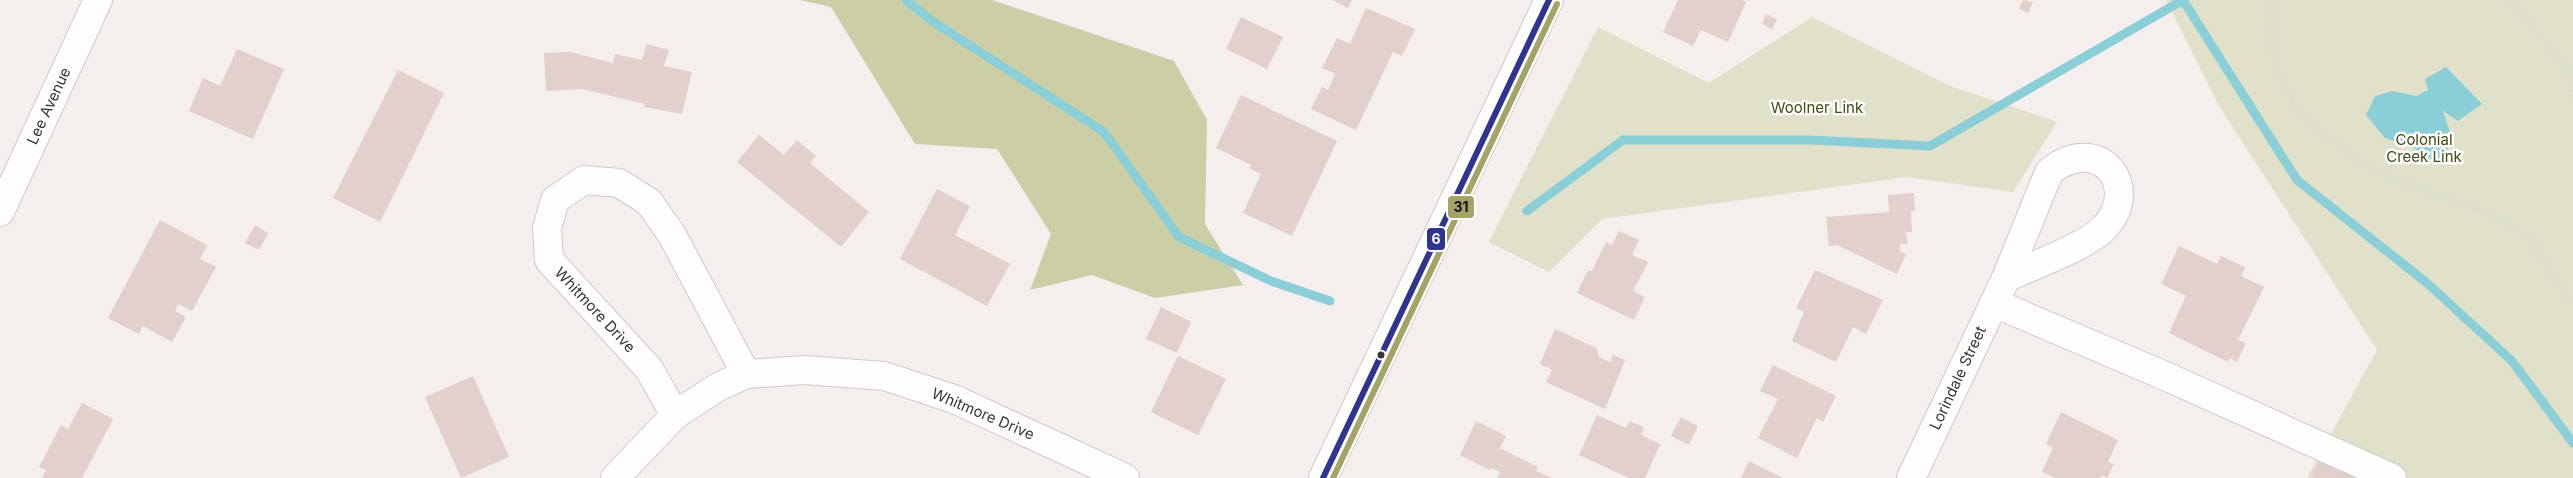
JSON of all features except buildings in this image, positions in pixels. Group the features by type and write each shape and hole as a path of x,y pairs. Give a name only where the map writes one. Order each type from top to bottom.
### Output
{"street":[{"name":"Lee Avenue","path":"0,212 9,170 98,0"},
{"path":"1324,478 1549,0"},
{"name":"Lorindale Street","path":"1911,478 2006,278 2049,172 2061,162 2074,157 2089,156 2104,164 2114,175 2120,189 2116,210 2103,229 2084,241 2006,278"},
{"name":"Whitmore Drive","path":"675,415 649,369 548,260 546,228 555,200 584,180 619,184 650,202 672,235 746,374"},
{"path":"1994,303 2163,374 2392,478"},
{"name":"Whitmore Drive","path":"615,478 675,415 718,387 746,374 805,370 884,376 954,399 1125,478"}],"path":[{"path":"2272,0 2272,60 2298,114 2374,171 2490,214 2530,239 2573,305"},
{"path":"2509,0 2573,76"},
{"path":"2568,70 2573,104"}],"green space":[{"path":"800,0 992,0 1174,61 1207,120 1205,224 1243,285 1155,298 1092,275 1030,290 1051,234 997,149 915,144 831,7"},
{"name":"Colonial Creek Link","path":"2166,0 2573,0 2573,478 2307,478 2377,350 2219,106"},
{"name":"Woolner Link","path":"1812,17 1950,86 2057,122 2013,192 1907,177 1602,219 1549,272 1489,242 1598,27 1709,83"}],"water":[{"path":"2446,67 2482,104 2458,121 2443,111 2452,138 2441,166 2414,148 2385,138 2366,115 2375,96 2393,91 2416,96 2428,90 2425,79"}],"waterway":[{"path":"906,0 932,21 1104,132 1179,237 1271,281 1330,301"},
{"path":"2183,0 2297,180 2427,283 2512,361 2573,443"},
{"path":"1527,211 1623,140 1810,140 1930,146 2183,0"}],"transit line":[{"name":"6","path":"1323,478 1549,0"},
{"name":"31","path":"1333,478 1557,4"}]}
